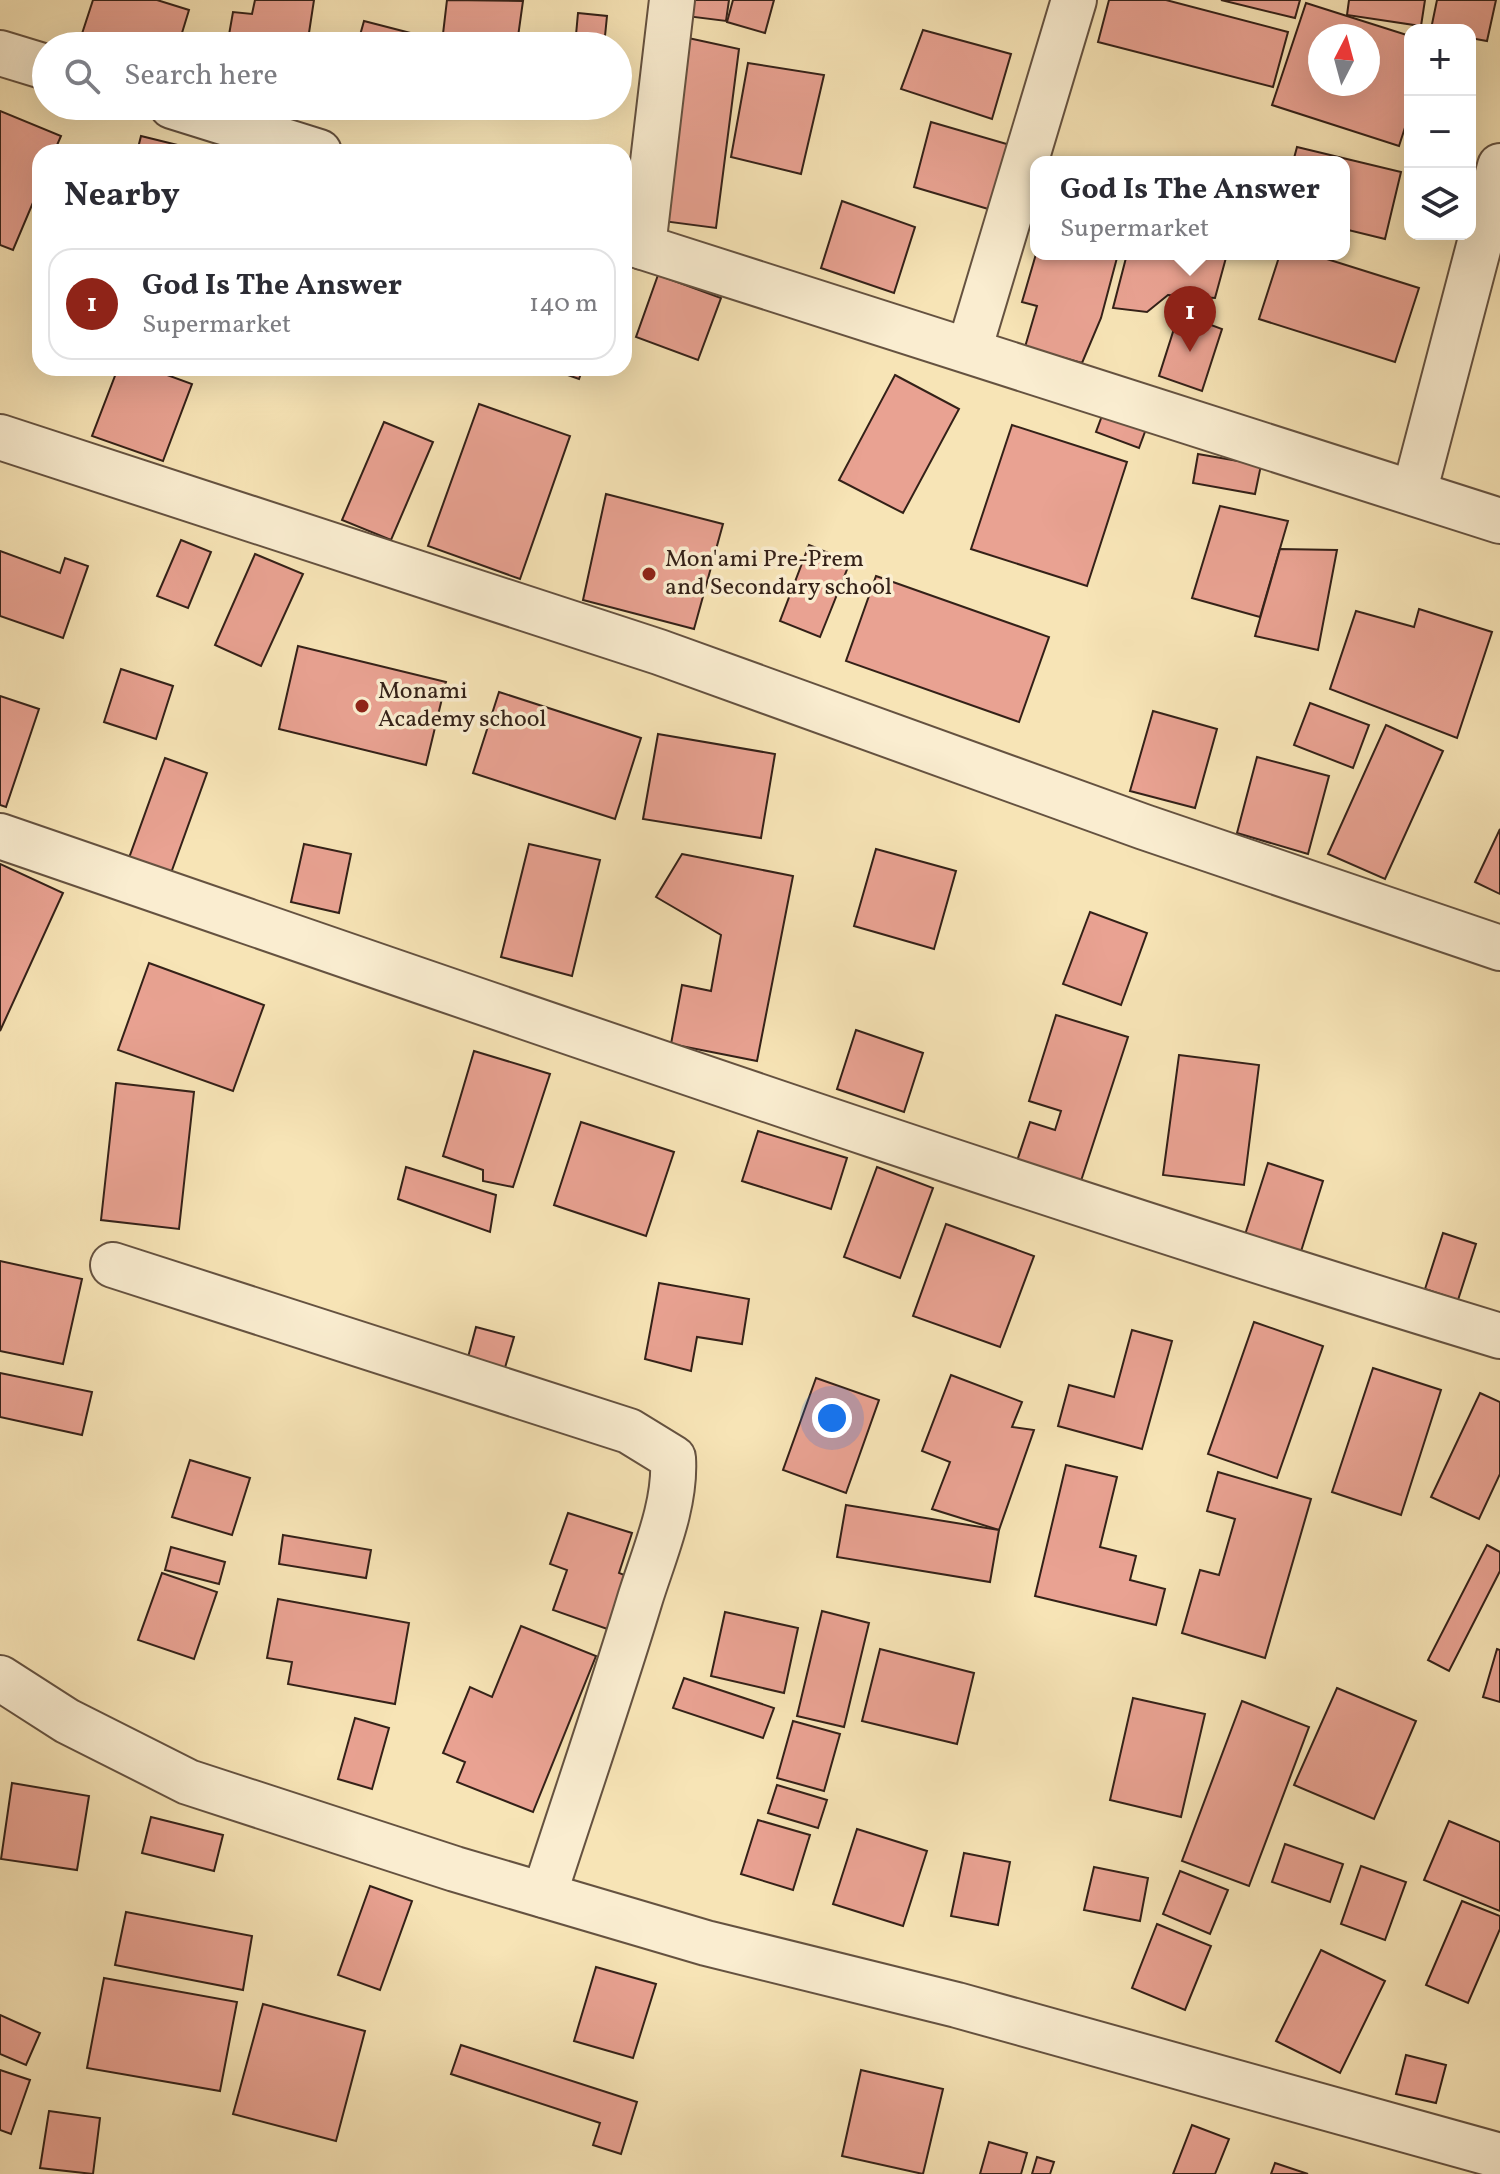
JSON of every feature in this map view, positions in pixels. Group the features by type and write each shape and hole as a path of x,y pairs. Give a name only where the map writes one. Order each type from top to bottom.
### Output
{"street":[{"path":"672,0 633,244 1500,521"},
{"path":"969,350 1074,0"},
{"path":"0,53 32,63"},
{"path":"217,120 293,144"},
{"path":"1414,493 1500,166"},
{"path":"0,437 659,652 1144,827 1500,948"},
{"path":"0,836 497,1009 1209,1247 1500,1336"},
{"path":"113,1265 629,1431 673,1458 674,1476 668,1507 544,1895"},
{"path":"0,1678 67,1721 188,1782 455,1869 706,1943 957,2005 1500,2156"}],"building":[{"path":"93,0 157,0 189,10 182,32 83,32"},
{"path":"255,0 314,0 309,32 229,32 233,12 252,14"},
{"path":"447,0 523,1 519,32 443,32"},
{"path":"688,0 729,0 726,21 686,16"},
{"path":"733,0 774,0 765,33 727,22"},
{"path":"1109,0 1166,0 1288,32 1273,87 1098,42"},
{"path":"1221,0 1300,0 1295,18"},
{"path":"1349,0 1425,0 1421,24 1347,15"},
{"path":"1437,0 1496,0 1487,41 1476,39 1476,24 1432,24"},
{"path":"1306,3 1372,24 1308,24 1308,96 1380,96 1380,26 1404,34 1404,131 1399,146 1272,105"},
{"path":"578,13 607,16 605,32 576,32"},
{"path":"364,21 407,32 361,32"},
{"path":"923,30 1011,54 992,119 901,89"},
{"path":"679,36 739,49 716,228 655,220"},
{"path":"748,63 824,75 801,174 731,157"},
{"path":"0,111 61,136 58,144 32,144 32,205 13,250 0,245"},
{"path":"931,122 1017,147 1005,214 914,187"},
{"path":"141,136 174,144 139,144"},
{"path":"1297,147 1334,156 1295,156"},
{"path":"1350,160 1401,172 1385,239 1350,230"},
{"path":"842,201 915,227 894,293 821,268"},
{"path":"1034,260 1116,260 1101,318 1082,363 1025,347 1037,306 1022,302"},
{"path":"1125,260 1225,260 1215,298 1168,295 1147,312 1113,308"},
{"path":"1278,260 1330,260 1419,288 1395,362 1259,319"},
{"path":"658,275 721,298 698,360 636,337"},
{"path":"1179,313 1222,329 1202,391 1159,376"},
{"path":"895,375 959,409 903,513 839,480"},
{"path":"115,376 170,376 192,384 163,461 92,436"},
{"path":"479,404 570,436 520,579 428,546"},
{"path":"1103,413 1146,429 1139,448 1096,432"},
{"path":"384,422 433,442 391,540 342,520"},
{"path":"1012,425 1127,462 1087,586 971,549"},
{"path":"1198,454 1261,465 1255,494 1193,483"},
{"name":"Mon'ami Pre-Prem and Secondary school","path":"606,494 723,524 694,629 583,600"},
{"path":"1220,506 1288,521 1260,617 1192,598"},
{"path":"181,540 211,552 188,608 157,596"},
{"path":"809,545 850,562 820,637 780,621"},
{"path":"1280,549 1337,550 1318,650 1255,636"},
{"path":"0,551 60,573 65,558 88,566 63,638 0,616"},
{"path":"255,554 303,574 261,666 215,645"},
{"path":"876,576 1049,637 1019,722 846,661"},
{"path":"1419,609 1492,632 1457,738 1330,689 1356,611 1414,627"},
{"name":"Monami Academy school","path":"298,646 446,682 426,765 279,729"},
{"path":"121,669 173,686 156,739 104,722"},
{"path":"499,692 641,738 615,819 473,773"},
{"path":"0,696 39,709 6,807 0,805"},
{"path":"1310,703 1369,725 1353,768 1294,745"},
{"path":"1153,711 1217,729 1195,808 1130,791"},
{"path":"1386,725 1443,751 1385,879 1328,854"},
{"path":"658,734 775,754 761,838 643,819"},
{"path":"1257,757 1329,776 1308,854 1237,833"},
{"path":"165,758 207,773 171,873 129,858"},
{"path":"1500,829 1500,894 1475,882"},
{"path":"304,844 351,854 339,913 291,902"},
{"path":"529,844 600,860 572,976 501,957"},
{"path":"876,849 956,871 934,949 854,926"},
{"path":"682,854 793,876 757,1061 671,1044 682,985 711,991 721,935 656,897"},
{"path":"0,864 63,893 0,1031"},
{"path":"1090,912 1147,933 1121,1005 1063,984"},
{"path":"149,963 264,1005 233,1091 118,1050"},
{"path":"1056,1015 1128,1037 1079,1187 1015,1167 1030,1122 1055,1130 1061,1111 1029,1101"},
{"path":"856,1030 923,1053 904,1112 837,1089"},
{"path":"474,1051 550,1074 513,1187 483,1181 483,1170 443,1156"},
{"path":"1179,1055 1259,1065 1244,1185 1163,1175"},
{"path":"116,1083 194,1092 179,1229 101,1220"},
{"path":"581,1122 674,1152 646,1236 554,1205"},
{"path":"758,1131 847,1158 831,1209 742,1181"},
{"path":"1268,1163 1323,1181 1298,1261 1242,1244"},
{"path":"406,1167 496,1195 490,1232 398,1199"},
{"path":"877,1167 933,1188 900,1278 844,1257"},
{"path":"946,1224 1034,1256 1000,1347 913,1316"},
{"path":"1443,1233 1476,1244 1458,1300 1425,1289"},
{"path":"0,1261 82,1279 63,1364 0,1351"},
{"path":"659,1283 749,1299 742,1344 697,1337 691,1371 645,1359"},
{"path":"1254,1322 1323,1346 1277,1478 1208,1454"},
{"path":"476,1327 514,1337 504,1371 467,1361"},
{"path":"1132,1330 1172,1341 1142,1449 1058,1426 1069,1385 1114,1397"},
{"path":"1373,1368 1441,1390 1401,1515 1332,1492"},
{"path":"0,1373 92,1392 82,1435 0,1417"},
{"path":"951,1375 1022,1402 1012,1427 1034,1430 999,1530 932,1509 950,1462 922,1451"},
{"path":"816,1378 879,1400 846,1493 783,1470"},
{"path":"1480,1393 1500,1402 1500,1474 1479,1519 1431,1497"},
{"path":"190,1460 250,1478 232,1535 172,1517"},
{"path":"1066,1465 1117,1477 1100,1547 1136,1556 1130,1580 1165,1589 1156,1625 1035,1596"},
{"path":"1218,1472 1311,1499 1265,1658 1182,1633 1200,1570 1219,1575 1235,1519 1207,1511"},
{"path":"846,1505 999,1530 990,1582 837,1557"},
{"path":"568,1513 632,1533 619,1573 632,1578 613,1631 553,1610 567,1570 550,1564"},
{"path":"283,1535 371,1550 366,1578 279,1564"},
{"path":"1487,1545 1500,1552 1500,1571 1449,1671 1428,1660"},
{"path":"171,1547 225,1562 219,1584 165,1570"},
{"path":"162,1573 217,1592 194,1659 138,1640"},
{"path":"278,1599 409,1623 395,1704 288,1684 292,1662 267,1658"},
{"path":"822,1611 869,1623 844,1727 797,1716"},
{"path":"725,1612 798,1628 784,1693 711,1676"},
{"path":"521,1626 596,1656 533,1812 457,1782 465,1762 443,1753 470,1687 492,1697"},
{"path":"880,1649 974,1673 957,1744 862,1721"},
{"path":"1497,1649 1500,1650 1500,1702 1483,1697"},
{"path":"684,1678 774,1708 763,1738 673,1708"},
{"path":"1337,1688 1416,1721 1374,1819 1294,1785"},
{"path":"1133,1698 1205,1714 1181,1817 1110,1800"},
{"path":"1242,1701 1309,1727 1249,1886 1182,1861"},
{"path":"355,1718 389,1728 372,1789 338,1779"},
{"path":"793,1721 840,1734 824,1791 777,1778"},
{"path":"12,1783 89,1796 77,1870 1,1859"},
{"path":"777,1785 827,1800 818,1828 768,1813"},
{"path":"151,1817 223,1835 214,1871 142,1853"},
{"path":"758,1820 810,1835 793,1890 741,1874"},
{"path":"1449,1821 1500,1842 1500,1911 1424,1880"},
{"path":"857,1829 927,1851 903,1926 833,1904"},
{"path":"1285,1844 1343,1864 1330,1902 1272,1882"},
{"path":"964,1853 1010,1862 998,1925 951,1916"},
{"path":"1361,1866 1406,1882 1385,1940 1341,1924"},
{"path":"1094,1867 1148,1878 1140,1921 1084,1910"},
{"path":"1180,1871 1228,1890 1210,1934 1163,1914"},
{"path":"370,1886 412,1901 380,1990 338,1975"},
{"path":"1462,1901 1500,1916 1500,1929 1468,2003 1426,1985"},
{"path":"126,1912 252,1936 243,1990 115,1965"},
{"path":"1157,1924 1211,1946 1185,2010 1132,1988"},
{"path":"1321,1950 1385,1981 1340,2073 1276,2041"},
{"path":"596,1967 656,1984 633,2058 574,2041"},
{"path":"104,1978 237,2002 220,2091 87,2068"},
{"path":"263,2004 365,2031 336,2141 233,2114"},
{"path":"0,2015 40,2033 26,2065 0,2054"},
{"path":"461,2045 637,2102 621,2154 593,2145 600,2123 451,2074"},
{"path":"1406,2055 1446,2065 1436,2103 1396,2094"},
{"path":"0,2070 30,2080 11,2134 0,2130"},
{"path":"861,2070 943,2089 923,2174 842,2156"},
{"path":"49,2111 100,2118 93,2174 40,2168"},
{"path":"1192,2125 1229,2139 1215,2174 1173,2174"},
{"path":"989,2142 1027,2153 1021,2174 980,2174"},
{"path":"1037,2157 1054,2162 1050,2174 1032,2174"},
{"path":"1275,2163 1308,2174 1271,2174"}],"place":[{"name":"God Is The Answer","path":"1190,352"},
{"name":"Mon'ami Pre-Prem and Secondary school","path":"649,574"},
{"name":"Monami Academy school","path":"362,706"}]}
